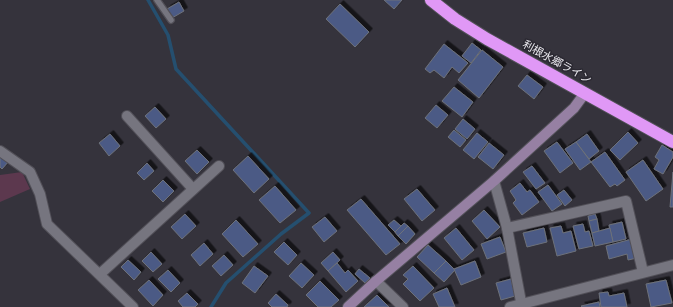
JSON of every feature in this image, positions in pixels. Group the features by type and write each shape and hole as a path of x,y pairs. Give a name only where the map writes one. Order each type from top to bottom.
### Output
{"highway":[{"name":"利根水郷ライン","path":"431,0 455,19 673,142"}],"street":[{"path":"348,307 376,281 494,181 574,108 585,93"},
{"path":"127,116 193,189"},
{"path":"0,152 30,172 40,194 47,224 133,307"},
{"path":"100,274 219,166"},
{"path":"494,181 507,228 522,306"},
{"path":"507,228 626,201 643,272"},
{"path":"510,307 522,306 673,265"},
{"path":"376,281 403,307"}],"lane":[{"path":"157,0 171,20"}],"shaded area":[{"path":"22,172 30,189 0,202 0,175"}],"building":[{"path":"384,0 402,0 394,9"},
{"path":"179,2 184,11 172,18 167,9"},
{"path":"340,4 369,32 355,47 326,19"},
{"path":"472,43 481,50 471,63 462,56"},
{"path":"444,44 468,63 459,73 452,67 444,78 434,70 430,73 425,69"},
{"path":"482,50 503,67 479,98 458,80"},
{"path":"527,75 543,87 534,99 518,86"},
{"path":"454,87 473,102 462,117 442,101"},
{"path":"436,105 448,115 437,128 425,118"},
{"path":"155,107 166,119 156,128 145,116"},
{"path":"463,119 475,129 467,139 455,129"},
{"path":"454,130 466,140 460,147 448,137"},
{"path":"628,132 638,143 620,160 610,150"},
{"path":"477,133 488,142 474,159 463,150"},
{"path":"110,134 120,146 109,156 99,143"},
{"path":"587,134 599,151 589,159 576,142"},
{"path":"557,142 573,163 560,173 544,151"},
{"path":"576,142 591,162 580,170 565,149"},
{"path":"489,143 504,155 493,169 478,157"},
{"path":"662,145 673,152 673,157 663,174 654,169 659,160 655,157"},
{"path":"197,150 209,162 197,174 185,161"},
{"path":"605,152 625,180 617,186 615,184 610,187 591,162"},
{"path":"0,154 9,161 2,169 0,167"},
{"path":"248,156 269,179 254,193 233,170"},
{"path":"643,160 663,189 646,201 626,172"},
{"path":"147,163 154,171 144,180 137,173"},
{"path":"532,166 545,183 536,189 523,172"},
{"path":"673,172 673,207 670,207"},
{"path":"163,180 174,191 163,202 152,191"},
{"path":"520,183 527,192 530,190 539,202 522,215 513,203 516,200 510,191"},
{"path":"548,185 562,204 552,211 538,192"},
{"path":"275,186 296,210 280,223 259,200"},
{"path":"417,189 435,210 422,221 404,199"},
{"path":"564,190 572,200 565,206 557,195"},
{"path":"361,199 400,244 386,255 347,210"},
{"path":"484,210 500,227 487,239 472,221"},
{"path":"185,214 196,226 182,239 171,227"},
{"path":"595,214 597,219 589,221 588,216"},
{"path":"325,217 337,231 324,242 312,227"},
{"path":"597,219 599,231 592,233 589,221"},
{"path":"236,220 258,244 243,257 222,234"},
{"path":"394,220 401,226 395,232 388,225"},
{"path":"622,222 626,239 613,242 609,225"},
{"path":"404,223 408,226 398,236 395,232"},
{"path":"583,224 585,232 589,231 593,246 579,249 573,226"},
{"path":"408,226 415,234 406,244 398,236"},
{"path":"561,226 563,233 571,231 576,251 557,256 550,228"},
{"path":"456,228 474,250 462,260 444,238"},
{"path":"544,228 547,242 527,247 523,233"},
{"path":"610,228 613,242 595,246 592,233"},
{"path":"500,237 506,252 487,259 481,244"},
{"path":"632,239 637,258 628,260 627,254 609,259 606,246"},
{"path":"284,242 297,255 288,265 274,252"},
{"path":"204,243 213,254 200,266 191,255"},
{"path":"428,245 446,261 434,273 417,257"},
{"path":"151,252 162,264 153,272 142,261"},
{"path":"333,252 340,260 328,271 321,263"},
{"path":"224,255 233,265 221,276 212,266"},
{"path":"128,260 141,272 134,280 121,267"},
{"path":"446,261 455,270 444,282 434,273"},
{"path":"475,261 481,277 461,285 454,269"},
{"path":"301,263 314,275 302,288 289,276"},
{"path":"337,263 345,273 348,270 358,281 346,292 328,271"},
{"path":"254,266 268,276 255,293 242,283"},
{"path":"413,266 434,288 420,301 403,284 408,279 403,275"},
{"path":"359,269 370,278 365,283 355,274"},
{"path":"168,270 180,283 171,292 158,279"},
{"path":"511,279 515,296 501,300 496,283"},
{"path":"149,280 163,295 153,306 138,290"},
{"path":"666,280 672,303 651,307 646,284"},
{"path":"320,281 339,300 331,307 318,307 306,295"},
{"path":"447,288 455,307 439,307 433,294"},
{"path":"608,292 609,296 624,293 627,307 601,307 599,293"},
{"path":"187,293 198,304 195,307 183,307 178,301"},
{"path":"276,294 288,305 287,307 272,307 268,303"},
{"path":"377,295 389,307 364,307"},
{"path":"599,302 600,307 581,306"}],"waterway":[{"path":"148,0 168,35 176,69 309,213 281,234 226,283 211,307"}]}
